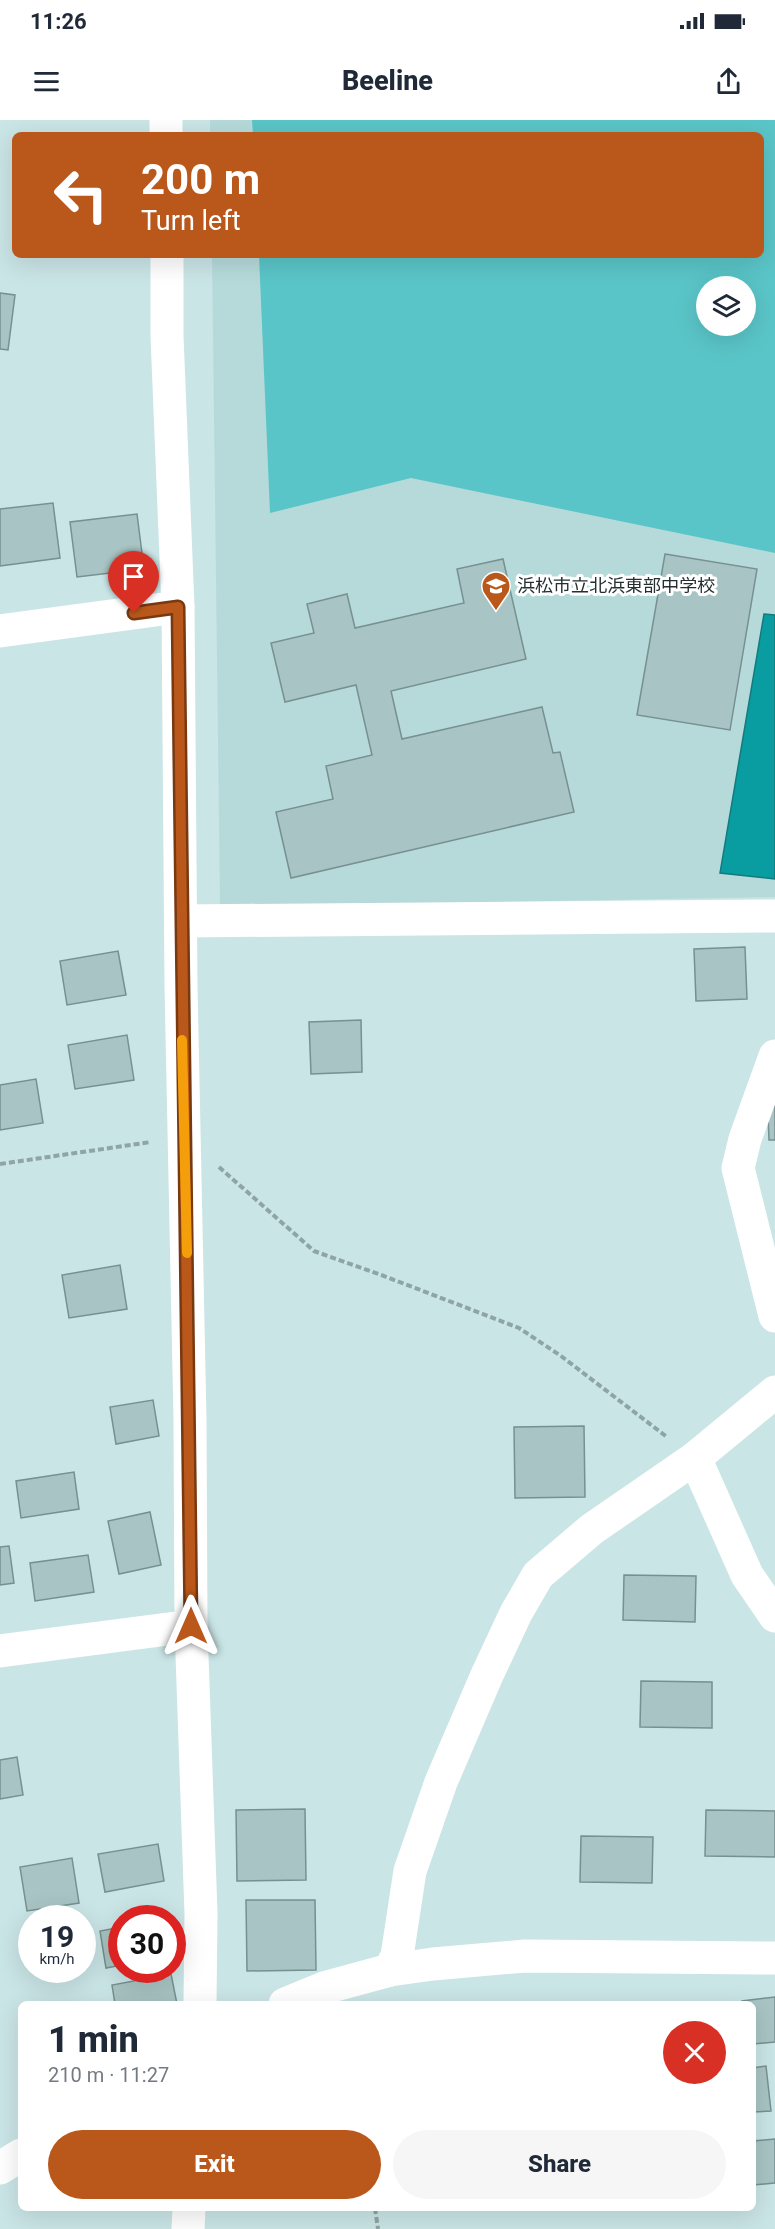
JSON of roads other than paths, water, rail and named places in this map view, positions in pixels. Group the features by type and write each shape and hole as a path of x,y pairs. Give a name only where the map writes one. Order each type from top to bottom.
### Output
{"street":[{"path":"166,258 178,607 191,1626 201,1914 200,2001"},
{"path":"0,631 178,607"},
{"path":"181,921 775,916"},
{"path":"775,1056 745,1139 738,1168 775,1316"},
{"path":"390,1970 396,1956 410,1871 441,1782 487,1675 537,1575 592,1528 695,1458 775,1392"},
{"path":"695,1458 747,1575 775,1616"},
{"path":"0,1650 191,1626"},
{"path":"292,2001 324,1988 390,1970 433,1964 525,1956 775,1958"},
{"path":"0,2168 18,2157"},
{"path":"188,2229 189,2211"}],"place":[{"name":"浜松市立北浜東部中学校","path":"496,612"}]}
